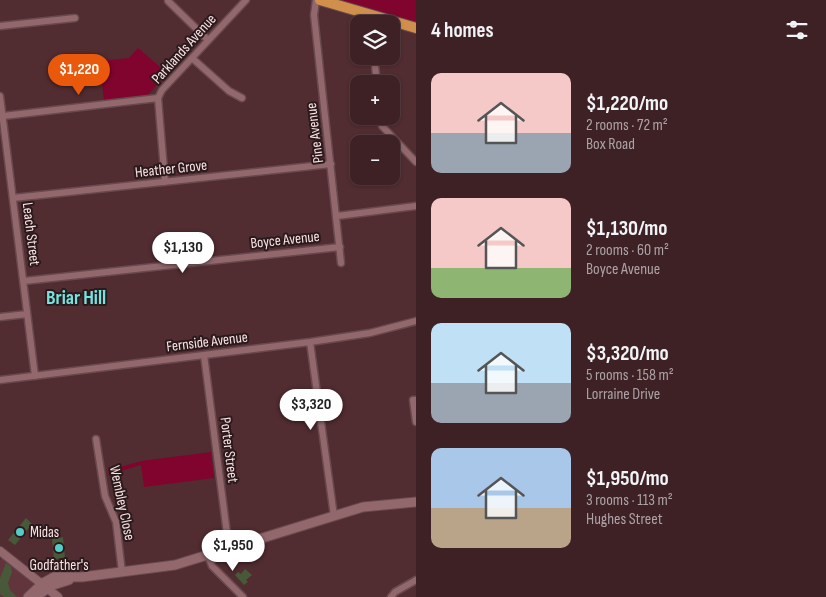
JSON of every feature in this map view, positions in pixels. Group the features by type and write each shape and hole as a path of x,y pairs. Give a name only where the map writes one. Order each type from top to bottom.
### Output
{"main road":[{"path":"320,0 359,15"},
{"path":"400,25 416,28"},
{"path":"36,597 54,577 66,576 69,580 174,565 370,506 416,502"},
{"path":"28,597 45,586"}],"street":[{"name":"Parklands Avenue","path":"165,182 158,98 162,90 207,39 246,0"},
{"name":"Pine Avenue","path":"316,0 314,15 341,263"},
{"path":"168,1 207,39"},
{"path":"0,26 75,18"},
{"path":"192,58 229,91 242,98"},
{"name":"Leach Street","path":"0,96 35,376"},
{"path":"3,116 158,98"},
{"path":"382,125 416,162"},
{"name":"Heather Grove","path":"13,198 331,164"},
{"path":"337,216 416,206"},
{"name":"Boyce Avenue","path":"24,281 340,247"},
{"path":"0,317 27,314"},
{"name":"Fernside Avenue","path":"0,380 310,342 370,333 416,321"},
{"path":"310,342 334,516"},
{"name":"Porter Street","path":"204,355 229,549"},
{"path":"416,400 413,400 416,422"},
{"name":"Wembley Close","path":"96,440 105,496 116,522 122,572"},
{"path":"0,550 59,597"},
{"path":"208,556 212,566 243,597"},
{"path":"59,597 59,589 69,580"},
{"path":"391,597 395,592 416,580"}],"shaded area":[{"path":"334,0 416,0 416,23 400,19 400,15 386,15"},
{"path":"138,48 167,73 148,95 104,100 99,61 129,58"},
{"path":"211,452 214,478 144,487 141,465 111,474 109,477 108,469 141,461"},
{"path":"2,556 33,582 34,586 25,597 0,597 0,561"}],"building":[{"name":"Midas","path":"26,518 32,524 15,545 8,540"},
{"name":"Godfather's","path":"59,535 60,538 63,537 65,558 54,559 52,539 53,536"},
{"path":"6,563 11,567 12,572 8,583 10,590 17,597 4,597 0,594 0,578"},
{"path":"245,569 252,575 246,580 248,582 244,585 235,575 238,572 241,574"}],"place":[{"name":"Midas","path":"20,532"},
{"name":"Godfather's","path":"59,548"}],"district":[{"name":"Briar Hill","path":"76,298"}]}
